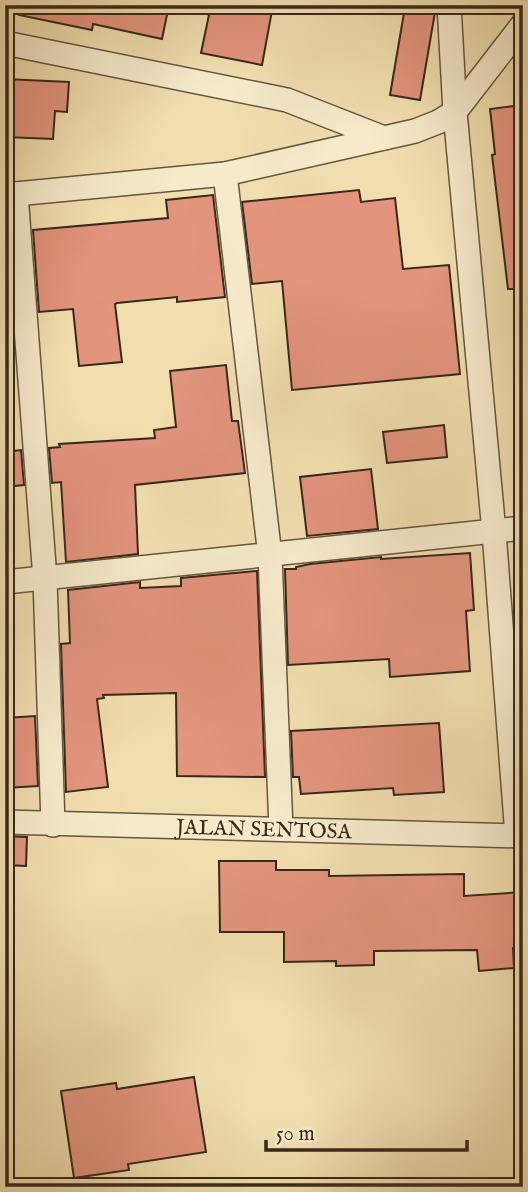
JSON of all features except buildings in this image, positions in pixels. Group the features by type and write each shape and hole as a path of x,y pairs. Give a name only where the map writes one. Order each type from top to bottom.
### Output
{"street":[{"path":"449,5 454,111 520,836"},
{"path":"53,825 45,579 11,195 225,174 415,131 438,122 454,111 523,24"},
{"path":"5,43 287,100 384,138"},
{"path":"225,174 270,556 281,829"},
{"path":"5,582 523,528"},
{"name":"JALAN SENTOSA","path":"5,822 520,836"}]}
